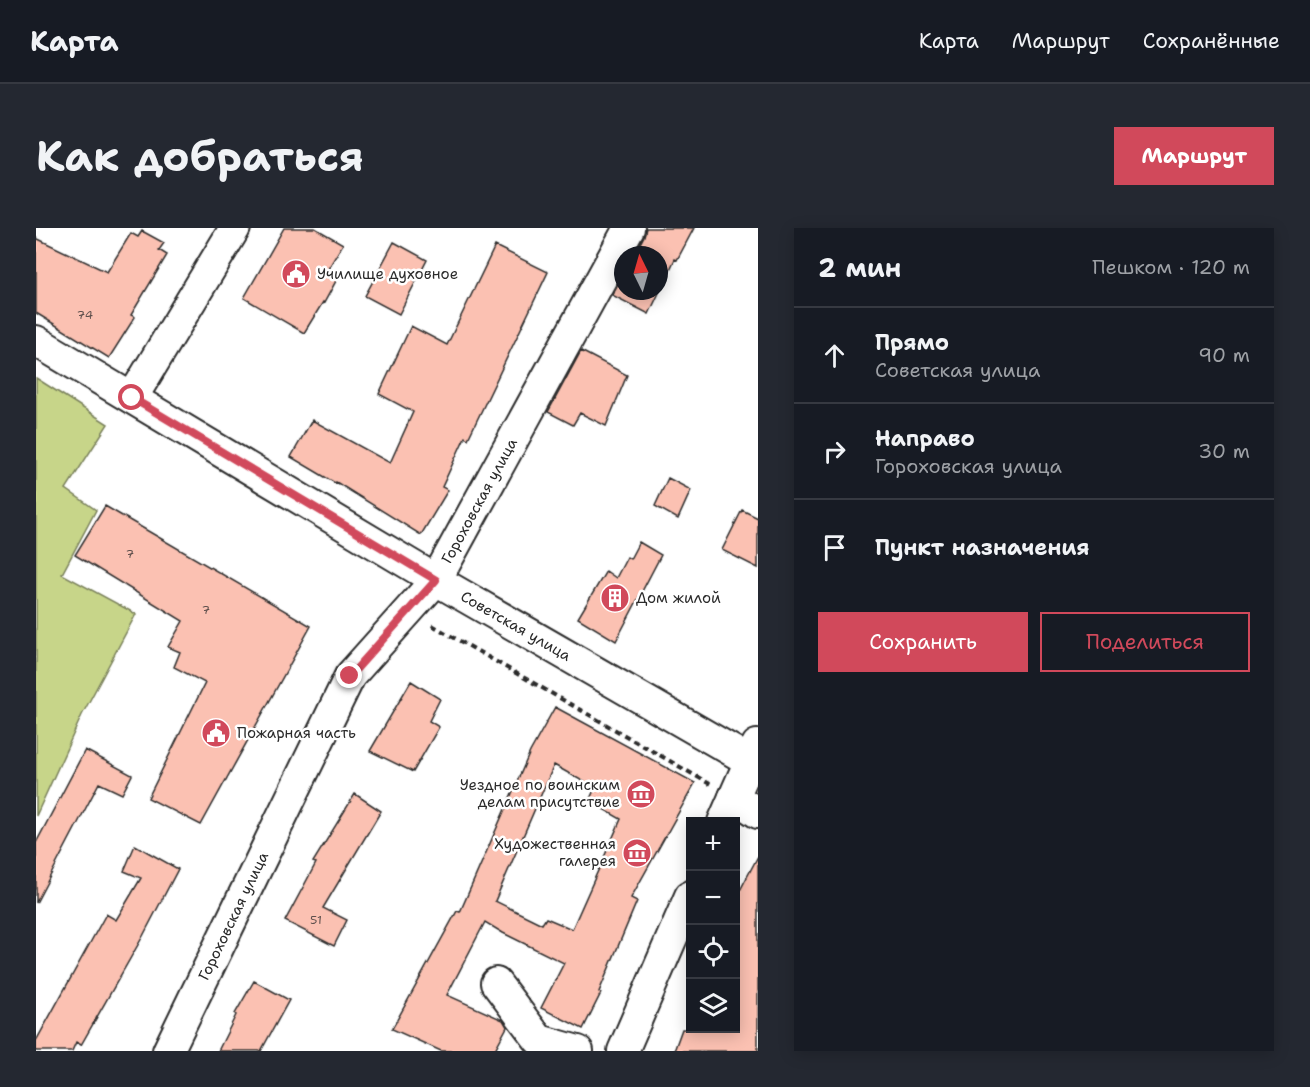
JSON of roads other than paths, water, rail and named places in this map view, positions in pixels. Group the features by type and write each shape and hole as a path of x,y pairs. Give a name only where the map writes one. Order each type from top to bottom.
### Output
{"street":[{"path":"132,398 235,228"},
{"name":"Гороховская улица","path":"168,1051 350,676 436,580 629,228"},
{"name":"Советская улица","path":"36,340 436,580 754,752"},
{"path":"738,811 754,752"},
{"path":"623,1051 686,906"},
{"path":"495,983 539,1041 578,1051"}],"place":[{"name":"Училище духовное","path":"296,274"},
{"name":"Дом жилой","path":"615,598"},
{"name":"Пожарная часть","path":"216,733"},
{"name":"Уездное по воинским делам присутствие","path":"641,794"},
{"name":"Художественная галерея","path":"637,853"}]}
